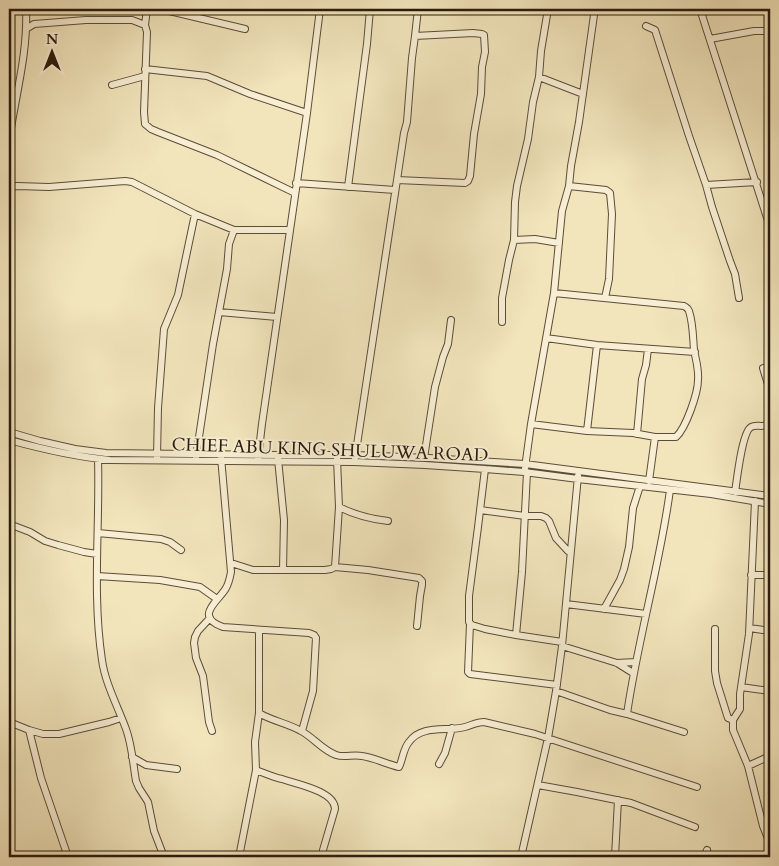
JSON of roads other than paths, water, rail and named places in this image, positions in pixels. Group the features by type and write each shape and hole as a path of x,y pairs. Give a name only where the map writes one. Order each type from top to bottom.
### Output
{"street":[{"path":"9,141 21,70 26,29 26,9"},
{"path":"246,28 161,10 147,9 145,25 147,32 145,124 158,132 217,155 295,193"},
{"path":"258,458 320,9"},
{"path":"348,187 370,9"},
{"path":"418,9 407,122 401,150 355,458 424,458 525,470 578,472 770,496"},
{"path":"502,322 502,298 514,240 517,186 528,140 548,9"},
{"path":"700,9 756,182 768,210 770,227"},
{"path":"516,635 522,572 525,470 530,424 554,293 562,211 568,186 594,15"},
{"path":"26,29 34,24 86,20 132,20 146,17"},
{"path":"26,18 34,24"},
{"path":"132,20 145,25"},
{"path":"646,26 655,30 735,274 740,298"},
{"path":"710,39 754,31 770,31"},
{"path":"397,180 462,183 468,181 481,94 482,66 485,52 484,35 473,33 416,36"},
{"path":"112,85 145,73 207,76 250,94 307,113"},
{"path":"539,77 583,94"},
{"path":"9,188 17,186 49,187 132,182 196,214 234,230 290,230"},
{"path":"706,186 756,182"},
{"path":"296,183 395,190"},
{"path":"568,186 606,190 610,193 612,214 609,279 605,298"},
{"path":"9,432 75,449 157,457 158,408 164,329 178,295 196,214"},
{"path":"196,457 205,389 227,269 229,244 234,230"},
{"path":"514,240 535,239 559,243"},
{"path":"530,424 587,431 676,437 681,432 697,386 695,352 689,313 688,309 684,306 554,293"},
{"path":"219,312 277,317"},
{"path":"424,458 435,387 448,344 451,320"},
{"path":"546,338 597,345 695,352"},
{"path":"587,431 597,345"},
{"path":"637,434 642,379 648,349"},
{"path":"763,368 770,391"},
{"path":"735,492 746,434 749,428 753,426 765,427 770,424"},
{"path":"649,481 655,437"},
{"name":"CHIEF ABU KING SHULUWA ROAD","path":"9,440 59,453 98,459 157,457 355,458 484,469 525,470 578,479 724,496 770,504"},
{"path":"221,458 231,576 226,588 211,605 209,610 210,618 223,627 309,633 314,635 316,638 313,691 301,730"},
{"path":"278,458 284,520 283,570"},
{"path":"98,459 97,576 98,623 102,664 127,734 136,781 148,802 154,830 164,857"},
{"path":"335,567 339,507 337,459"},
{"path":"484,469 469,596 468,672 470,674 557,688 610,710 684,732"},
{"path":"530,857 522,856 557,688 578,472"},
{"path":"604,608 624,569 629,548 633,508 640,486"},
{"path":"627,714 635,662 661,548 670,490"},
{"path":"755,501 750,628 741,687 740,709 733,720 733,730 748,766 769,841"},
{"path":"339,507 352,514 388,521"},
{"path":"480,510 546,518 556,538 570,552"},
{"path":"9,524 30,532 45,541 97,554"},
{"path":"98,533 161,539 170,542 181,550"},
{"path":"231,563 254,570 331,570 335,567 419,578 422,581 422,585 417,626"},
{"path":"751,575 770,575"},
{"path":"97,576 160,580 200,587 217,598"},
{"path":"566,604 646,614"},
{"path":"210,618 198,631 194,643 196,658 203,676 209,722 212,731"},
{"path":"470,624 562,644 617,663 633,674"},
{"path":"750,628 770,631"},
{"path":"716,629 715,671 717,683 728,718 733,720"},
{"path":"240,857 256,770 255,742 258,713 259,630"},
{"path":"617,663 635,662"},
{"path":"741,687 770,691"},
{"path":"258,713 271,720 288,724 301,730 328,752 344,756 361,755 399,767 408,742 415,736 426,731 462,728 484,722 548,738 697,787"},
{"path":"9,722 43,734 59,734 120,718"},
{"path":"439,764 445,753 452,728"},
{"path":"29,730 41,778 68,857"},
{"path":"748,766 770,756"},
{"path":"132,758 146,765 177,769"},
{"path":"256,770 314,789 331,799 335,809 322,850 324,857"},
{"path":"538,785 632,803 694,827"},
{"path":"615,857 618,800"},
{"path":"704,857 707,850"}]}
